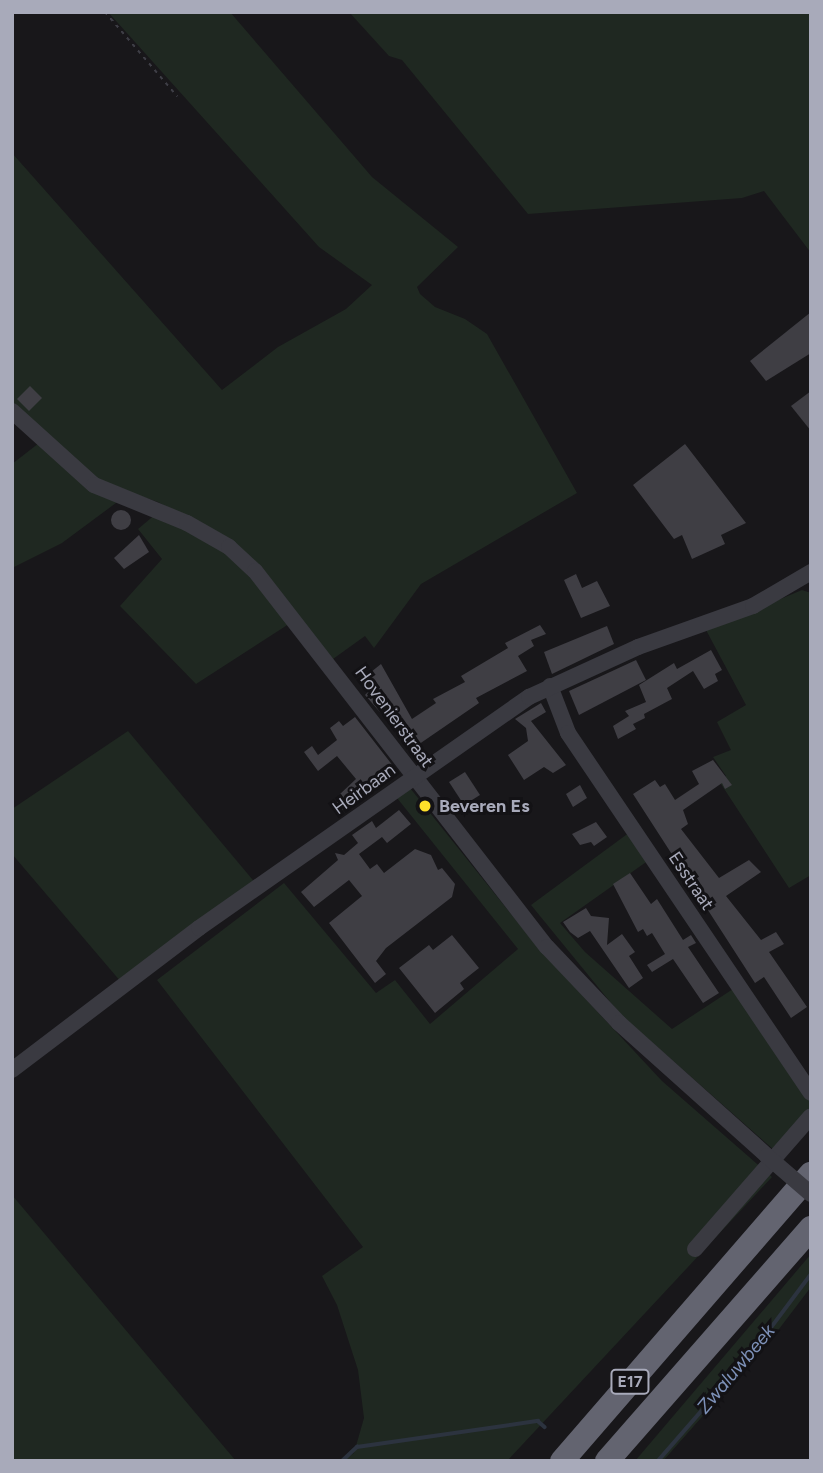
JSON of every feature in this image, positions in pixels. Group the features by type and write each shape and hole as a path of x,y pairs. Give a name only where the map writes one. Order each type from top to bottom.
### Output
{"highway":[{"name":"E17","path":"562,1461 811,1174"},
{"name":"E17","path":"607,1461 811,1228"}],"street":[{"name":"Hovenierstraat","path":"12,411 94,485 187,523 229,547 256,570 547,947 619,1023 811,1194"},
{"name":"Heirbaan","path":"12,1070 189,935 414,776 550,686 638,647 754,606 809,576"},
{"name":"Esstraat","path":"550,686 568,733 811,1093"},
{"path":"695,1249 811,1116"}],"path":[{"path":"105,12 177,96"}],"shaded area":[{"path":"108,12 230,12 372,177 458,247 417,287 420,294 435,307 465,319 487,334 577,493 421,584 374,648 365,636 333,659 219,536 158,502 105,484 86,472 12,404 12,153 222,390 278,347 346,309 372,285 319,247"},
{"path":"349,12 811,12 811,253 764,191 742,198 528,214 402,60 389,56"},
{"path":"39,443 120,500 62,543 12,568 12,464"},
{"path":"157,513 226,552 292,622 196,684 120,606 162,559 138,529"},
{"path":"802,590 811,593 811,875 789,888 719,781 726,776 713,757 731,750 717,722 746,705 706,630"},
{"path":"128,731 257,885 121,982 12,854 12,809"},
{"path":"410,788 539,949 662,1081 772,1177 507,1461 343,1461 354,1453 364,1418 358,1370 337,1305 322,1276 363,1247 157,980 284,883 376,993 395,980 430,1024 518,949 397,798"},
{"path":"630,832 649,860 560,923 585,952 672,1029 733,989 811,1097 811,1110 774,1150 620,1014 531,905"},
{"path":"12,1195 236,1461 12,1461"},
{"path":"811,1254 811,1287 776,1333 663,1461 635,1461"}],"building":[{"path":"811,312 811,353 766,381 750,361"},
{"path":"30,386 42,398 29,411 17,399"},
{"path":"811,391 811,431 791,406"},
{"path":"685,444 746,523 721,535 725,544 692,559 682,535 674,539 633,485"},
{"path":"121,510 128,513 131,520 128,527 121,530 114,527 111,520 114,513"},
{"path":"139,535 149,552 124,569 114,558"},
{"path":"576,574 582,588 597,581 610,606 581,618 564,580"},
{"path":"540,625 546,634 531,640 534,646 518,656 527,671 476,698 479,703 412,749 365,695 369,691 361,680 381,664 412,719 436,703 433,699 465,682 461,676 508,648 505,643"},
{"path":"607,626 614,644 552,674 544,652"},
{"path":"711,650 722,670 715,674 718,681 704,689 693,671 667,688 672,699 644,714 645,718 633,724 636,729 618,739 613,726 629,716 625,711 646,702 639,685 674,663 677,669"},
{"path":"636,660 646,680 579,715 569,691"},
{"path":"541,703 546,712 531,721 566,765 553,773 544,767 524,780 508,755 528,741 526,728 515,719"},
{"path":"355,717 397,771 343,810 337,802 343,799 340,794 356,779 337,756 318,771 304,752 312,746 318,755 337,740 330,728 339,721 343,726"},
{"path":"713,760 732,785 725,789 722,783 683,810 688,824 681,829 719,878 749,860 761,872 726,896 761,940 776,932 784,944 769,952 807,1007 791,1018 764,977 755,983 633,794 655,780 660,787 665,784 675,800 699,784 692,771"},
{"path":"465,772 480,795 464,805 449,782"},
{"path":"580,785 587,798 573,807 566,794"},
{"path":"399,810 411,824 387,843 382,837 359,854 370,869 377,864 384,873 415,849 431,855 438,870 442,868 455,884 452,897 386,948 376,961 386,974 375,983 329,923 362,896 349,880 314,907 301,892 338,860 335,853 344,855 358,843 352,835 372,821 376,828"},
{"path":"596,822 607,837 594,846 591,842 580,845 572,834"},
{"path":"630,873 651,904 657,899 683,940 691,935 696,943 688,947 719,993 703,1003 673,959 652,972 647,965 665,954 652,933 647,936 643,929 638,932 613,884"},
{"path":"586,908 591,916 609,918 607,945 622,934 635,952 629,956 643,978 629,988 590,931 578,938 563,922"},
{"path":"452,935 479,968 460,983 464,989 435,1013 399,968 429,945 433,950"}],"waterway":[{"name":"Zwaluwbeek","path":"658,1461 752,1353 811,1274"},
{"name":"Zwaluwbeek","path":"342,1461 357,1447 538,1421 545,1427"}],"place":[{"name":"Beveren Es","path":"425,806"}]}
